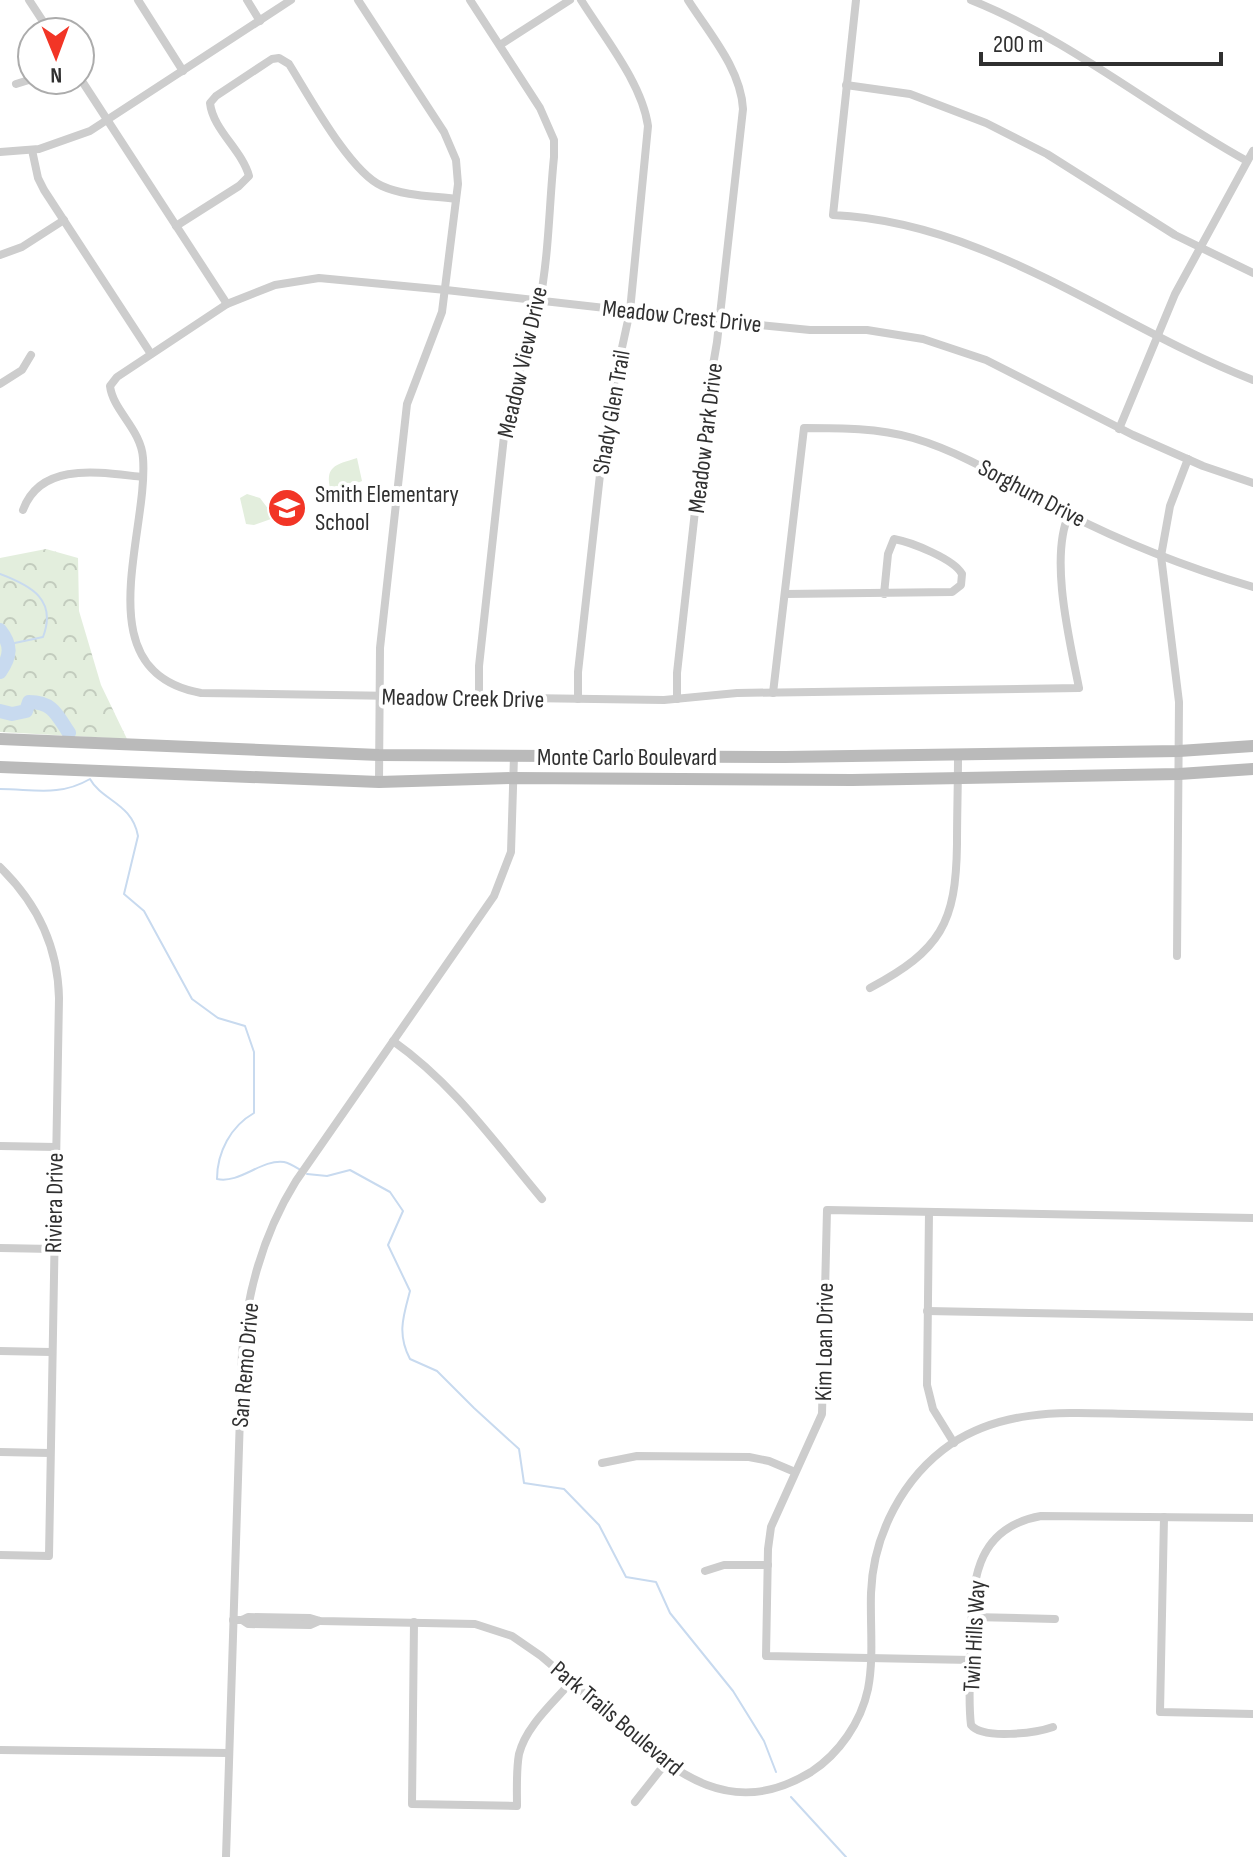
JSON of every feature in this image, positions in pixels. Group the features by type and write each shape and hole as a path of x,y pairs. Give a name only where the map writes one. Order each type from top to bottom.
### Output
{"main road":[{"name":"Monte Carlo Boulevard","path":"0,739 379,755 514,756 958,756 1179,751 1253,746"},
{"name":"Monte Carlo Boulevard","path":"0,767 379,782 514,778 958,779 1179,774 1253,769"}],"street":[{"path":"138,0 183,71"},
{"path":"247,0 260,21"},
{"path":"0,152 32,150 73,138 107,120 291,0"},
{"path":"358,0 451,145 458,167 446,290 438,328 407,404 381,637 379,782"},
{"name":"Meadow View Drive","path":"470,0 540,108 554,140 540,301 506,418 479,666 479,699"},
{"path":"500,45 570,0"},
{"name":"Shady Glen Trail","path":"578,699 578,672 600,468 606,421 630,311 648,146 645,106 581,0"},
{"name":"Meadow Park Drive","path":"677,699 677,673 743,104 736,75 688,0"},
{"path":"856,0 833,215 874,219 914,229 999,257 1067,288 1205,361 1253,380"},
{"path":"971,0 1091,62 1185,125 1247,161"},
{"path":"176,226 249,176 212,113 210,103 272,59 279,58 289,64 352,161 371,180 390,189 456,199"},
{"path":"846,85 910,94 975,118 1047,154 1198,248 1253,273"},
{"path":"92,96 227,304"},
{"path":"32,150 41,184 151,354"},
{"path":"1119,429 1155,336 1198,248 1253,151"},
{"path":"0,255 22,247 64,220"},
{"name":"Meadow Crest Drive","path":"110,386 117,377 227,304 275,285 319,278 795,329 876,331 947,345 1008,369 1119,429 1253,483"},
{"path":"0,384 24,367 31,355"},
{"name":"Meadow Creek Drive","path":"110,386 112,395 140,441 143,454 129,617 136,644 156,671 184,689 210,695 677,699 773,693 1079,688 1062,586 1064,529 1069,514"},
{"name":"Sorghum Drive","path":"785,594 804,428 860,429 913,438 978,465 1069,514 1161,556 1253,587"},
{"path":"1177,956 1179,702 1161,556 1170,506 1188,459"},
{"path":"23,510 34,491 69,474 89,472 143,477"},
{"path":"773,693 785,594 884,594 952,592 961,585 962,574 955,565 911,543 894,539 888,554 884,594"},
{"name":"San Remo Drive","path":"226,1857 238,1620 245,1324 250,1293 264,1246 296,1181 483,915 498,887 512,844 514,756"},
{"path":"870,988 898,972 923,952 936,938 949,915 957,872 958,756"},
{"name":"Riviera Drive","path":"0,867 35,909 46,932 56,964 59,998 49,1556 0,1555"},
{"path":"393,1041 432,1071 460,1099 542,1199"},
{"path":"0,1146 56,1147"},
{"name":"Kim Loan Drive","path":"870,1658 766,1656 771,1527 822,1414 827,1210 929,1212"},
{"path":"954,1443 929,1398 926,1372 929,1212 1253,1218"},
{"path":"0,1248 53,1249"},
{"path":"927,1311 1253,1317"},
{"path":"0,1351 51,1352"},
{"name":"Park Trails Boulevard","path":"238,1620 248,1617 310,1618 320,1621 475,1624 500,1631 522,1642 665,1764 705,1785 734,1790 776,1787 804,1775 829,1758 854,1726 868,1692 871,1589 875,1561 884,1529 898,1502 926,1464 954,1443 995,1423 1035,1414 1253,1417"},
{"path":"0,1452 50,1453"},
{"path":"602,1463 637,1456 749,1457 795,1472"},
{"name":"Twin Hills Way","path":"1053,1727 1032,1733 981,1733 973,1729 970,1722 973,1586 979,1563 994,1541 1014,1525 1033,1517 1052,1515 1253,1518"},
{"path":"1164,1517 1160,1712 1253,1714"},
{"path":"705,1571 731,1564 768,1565"},
{"path":"972,1617 1055,1619"},
{"path":"414,1622 412,1804 517,1806 518,1758 524,1741 571,1682"},
{"path":"870,1658 971,1660"},
{"path":"0,1750 229,1753"},
{"path":"635,1802 665,1764"}],"green space":[{"path":"357,458 362,481 353,485 357,496 345,500 341,489 331,492 330,472 337,465"},
{"path":"247,494 260,498 272,514 271,519 254,525 246,524 240,498"},
{"path":"46,549 78,558 79,611 101,685 127,739 0,732 0,558"}],"waterway":[{"path":"0,574 31,589 39,596 47,613 43,637 10,644"},
{"path":"0,630 9,651 0,672"},
{"path":"0,711 12,714 26,711 29,702 44,704 54,711 69,733"},
{"path":"0,789 57,790 90,779 130,816 138,836 124,894 144,911 192,999 218,1018 245,1026 254,1052 254,1113 232,1132 220,1159 217,1179 234,1178 275,1162 286,1163 302,1171"},
{"path":"307,1174 327,1176 350,1170 390,1192 403,1211 388,1245 410,1291 402,1333 410,1359 437,1371 519,1449 524,1483 564,1489 599,1525 626,1577 656,1582 670,1613 733,1691 764,1741 776,1772"},
{"path":"791,1797 846,1857"}],"place":[{"name":"Smith Elementary School","path":"287,508"}]}
